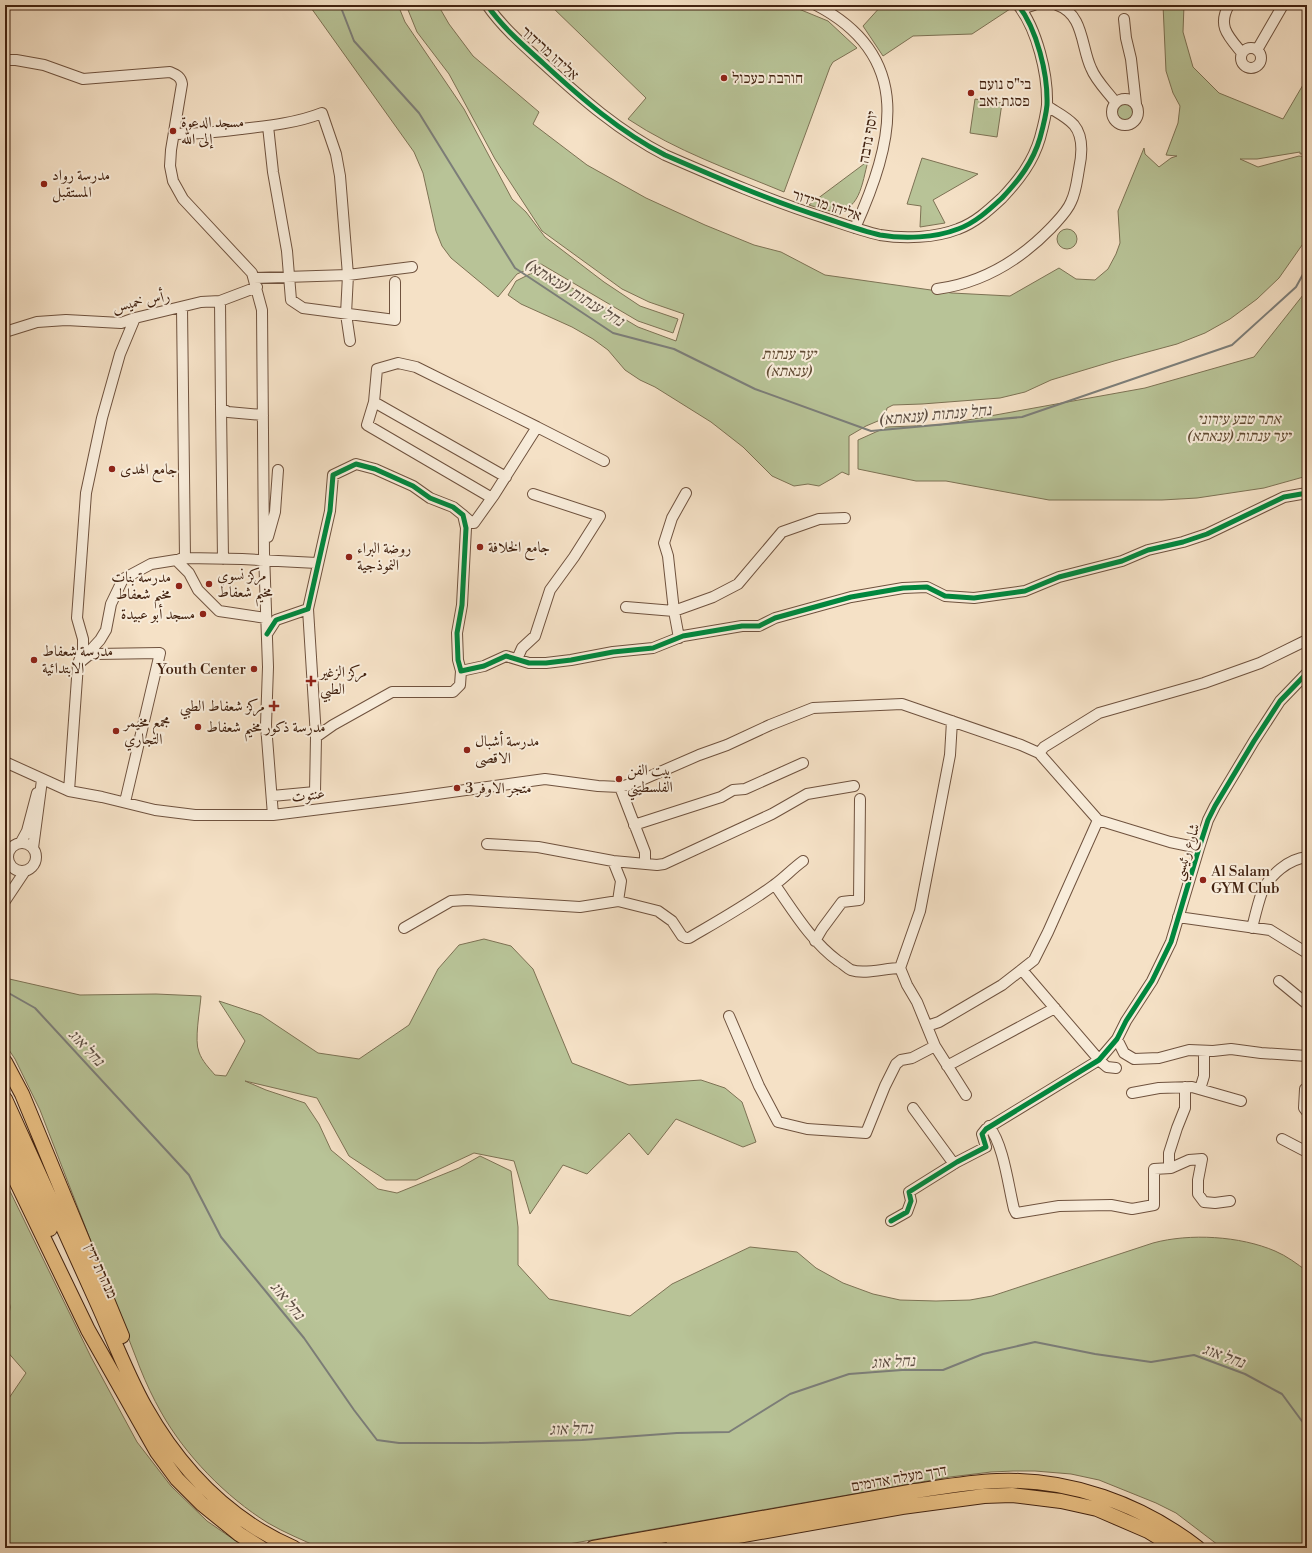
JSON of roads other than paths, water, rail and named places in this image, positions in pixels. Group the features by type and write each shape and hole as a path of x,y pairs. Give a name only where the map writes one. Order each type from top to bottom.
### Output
{"highway":[{"path":"5,1062 22,1094 157,1421 174,1453 196,1478 228,1509 267,1535 294,1548"},
{"name":"מנהרת ידין","path":"5,1099 123,1361 145,1406 174,1453"},
{"name":"מנהרת ידין","path":"5,1130 124,1393"},
{"path":"5,1158 88,1330 157,1452 177,1479 202,1504 239,1534 261,1548"},
{"name":"דרך מעלה אדומים","path":"593,1548 915,1491 963,1484 998,1481 1045,1483 1095,1494 1142,1512 1180,1535 1198,1548"},
{"name":"דרך מעלה אדומים","path":"671,1548 902,1507 984,1496 1012,1495 1061,1501 1098,1509 1148,1531 1176,1548"},
{"path":"239,1534 250,1548"}],"street":[{"name":"אליהו מרידור","path":"486,5 508,31 554,74 611,122 634,138 665,155 748,190 855,228 880,235 912,237 957,230 969,224 984,214 1010,190 1028,166 1040,139 1046,106 1046,86 1042,64 1030,26 1020,7"},
{"name":"יוסף נדבה","path":"816,5 844,22 860,38 876,60 887,90 889,115 883,152 865,205 855,228"},
{"path":"1020,7 1034,5"},
{"path":"1058,5 1066,10 1076,22 1080,29 1090,68 1116,104"},
{"path":"1229,5 1224,14 1224,25 1226,32 1242,53"},
{"path":"1257,50 1283,5"},
{"path":"1124,19 1138,112 1136,120 1123,125 1113,116 1113,107 1123,99 1128,99 1136,104"},
{"path":"1251,47 1257,50 1260,59 1257,65 1253,67 1246,67 1240,60 1242,53 1251,47"},
{"path":"5,62 7,60 16,60 44,65 83,79 170,72 177,75 181,79 182,84 170,166 173,181 183,199 252,272 262,310 264,556 268,667 266,724 273,815"},
{"path":"937,289 965,284 983,276 1029,250 1064,214 1072,202 1080,165 1080,137 1074,125 1046,106"},
{"path":"174,134 268,126 312,117 322,113 336,154 340,176 348,275 346,314 350,341"},
{"path":"268,126 273,172 280,206 290,278 291,300 303,308 394,320 395,282"},
{"path":"255,283 290,278 348,275 412,267"},
{"name":"رأس خميس","path":"5,332 37,322 66,320 121,323 134,318 182,308 201,302 220,301 255,283"},
{"path":"220,301 223,559"},
{"path":"182,308 181,559 198,590 219,611 266,618"},
{"path":"69,791 78,664 83,650 83,639 77,618 86,493 102,418 120,354 134,318"},
{"path":"492,498 366,425 374,402 377,369 398,363 416,367 604,461"},
{"path":"374,402 506,477"},
{"path":"221,408 228,412 263,415"},
{"path":"272,796 315,792 316,737 308,609 317,563 330,511 332,475 356,464 375,468 413,486 430,498 453,507 472,523 474,523 506,477 537,427"},
{"path":"264,556 275,512 278,470"},
{"path":"679,638 674,611 668,556 664,543 672,518 686,493"},
{"path":"461,671 484,666 506,656 529,663 571,660 613,652 653,648 679,638 735,627 759,626 775,618 851,597 884,590 927,587 946,596 974,598 1026,591 1059,577 1122,561 1148,550 1183,542 1207,534 1284,497 1307,493"},
{"path":"517,659 522,648 535,636 550,590 574,557 600,516 533,494"},
{"path":"316,737 333,725 392,692 453,692 460,685 461,671 458,660 457,633 462,598 466,528 464,515"},
{"path":"626,607 674,611 713,597 738,584 782,532 819,519 845,518"},
{"path":"78,664 100,640 106,630 111,604 123,579 151,564 181,559 223,559 264,556 317,563"},
{"path":"266,634 276,620 308,609"},
{"path":"1199,848 1170,842 1098,820 1039,753 1044,747 1099,713 1204,683 1260,663 1307,640"},
{"path":"78,664 89,655 96,654 160,654 125,802"},
{"name":"شارع رئيسي","path":"990,1126 1099,1060 1119,1035 1152,981 1171,942 1208,820 1215,806 1280,701 1307,673"},
{"name":"عنتوت","path":"5,762 69,791 125,802 155,810 195,815 273,815 545,779 598,786 620,787 637,782 699,755 727,745 770,724 813,708 902,704 1021,745 1039,753"},
{"path":"952,721 950,755 920,911 900,968 907,985 917,1002 935,1046 966,1095"},
{"path":"634,825 721,797 733,790 745,789 803,763"},
{"path":"25,871 14,869 9,862 8,857 10,848 21,842 24,837 34,801 42,780"},
{"path":"33,848 42,780"},
{"path":"487,844 538,847 613,861 657,865 664,864 772,814 806,794 854,786"},
{"path":"620,787 645,852 645,864"},
{"path":"815,941 842,902 859,900 860,799"},
{"path":"927,1026 939,1022 1002,985 1034,960 1098,820"},
{"path":"5,900 25,871 32,867 35,861 36,854 33,848 26,843 21,842"},
{"path":"1252,928 1262,892 1268,881 1293,860 1307,857"},
{"path":"613,861 621,881 618,901"},
{"path":"404,928 451,901 466,900 580,907 618,901 658,911 672,921 682,936 689,938 747,904 775,885 803,861"},
{"path":"5,872 9,862"},
{"path":"775,885 815,941 851,970 866,972 887,968 900,968"},
{"path":"1178,917 1270,930 1307,953"},
{"path":"1022,970 1099,1060 1106,1067 1116,1068"},
{"path":"1279,981 1307,1004"},
{"path":"947,1066 1055,1008"},
{"path":"729,1016 759,1086 778,1122 807,1129 866,1132 896,1064 901,1060 912,1058 935,1046"},
{"path":"1119,1035 1124,1053 1134,1059 1159,1058 1189,1050 1204,1051 1231,1049 1261,1053 1307,1056"},
{"path":"1200,1089 1204,1076 1204,1051"},
{"path":"1169,1168 1169,1153 1177,1128 1186,1108 1186,1087"},
{"path":"1132,1093 1159,1088 1192,1087 1240,1101"},
{"path":"1306,1088 1304,1108 1307,1112"},
{"path":"912,1108 954,1164"},
{"path":"891,1220 907,1212 911,1201 909,1192 954,1164 986,1147 982,1134 990,1126 994,1132 1000,1149 1016,1213 1066,1206 1111,1205 1132,1208 1154,1205 1154,1169 1169,1168 1189,1160 1202,1159 1198,1180 1198,1194 1204,1202 1214,1203 1230,1201"},
{"path":"1282,1139 1307,1152"}],"waterway":[{"name":"נחל ענתות (ענאתא)","path":"340,5 354,41 419,113 515,268 613,333 674,349 755,389 871,431 1022,417 1232,345 1296,287 1307,267"},
{"name":"נחל אוג","path":"5,991 35,1008 189,1175 221,1237 304,1338 354,1410 377,1440 399,1443 481,1443 582,1440 677,1433 729,1432 790,1394 849,1374 902,1370 943,1370 983,1354 1035,1342 1095,1354 1151,1362 1194,1355 1245,1374 1282,1394 1307,1428"}],"place":[{"name":"חורבת כעכול","path":"724,78"},
{"name":"בי\"ס נועם פסגת זאב","path":"971,93"},
{"name":"مسجد الدعوة إلى الله","path":"173,131"},
{"name":"مدرسة رواد المستقبل","path":"44,184"},
{"name":"جامع الهدى","path":"112,469"},
{"name":"جامع الخلافة","path":"480,547"},
{"name":"روضة البراء النموذجية","path":"349,557"},
{"name":"مركز نسوي مخيم شعفاط","path":"209,584"},
{"name":"مدرسة بنات مخيم شعفاط","path":"179,586"},
{"name":"مسجد أبو عبيدة","path":"203,614"},
{"name":"مدرسة شعفاط الابتدائية","path":"34,660"},
{"name":"Youth Center","path":"254,669"},
{"name":"مركز الزغير الطبي","path":"311,681"},
{"name":"مركز شعفاط الطبي","path":"274,706"},
{"name":"مدرسة ذكور مخيم شعفاط","path":"198,727"},
{"name":"مجمع مخيمر التجاري","path":"116,731"},
{"name":"مدرسة أشبال الاقصى","path":"467,750"},
{"name":"بيت الفن الفلسطيني","path":"619,779"},
{"name":"متجر الاوفر 3","path":"457,788"},
{"name":"Al Salam GYM Club","path":"1203,880"}],"park label":[{"name":"יער ענתות (ענאתא)","path":"789,362"},
{"name":"אתר טבע עירוני יער ענתות (ענאתא)","path":"1239,428"}]}
